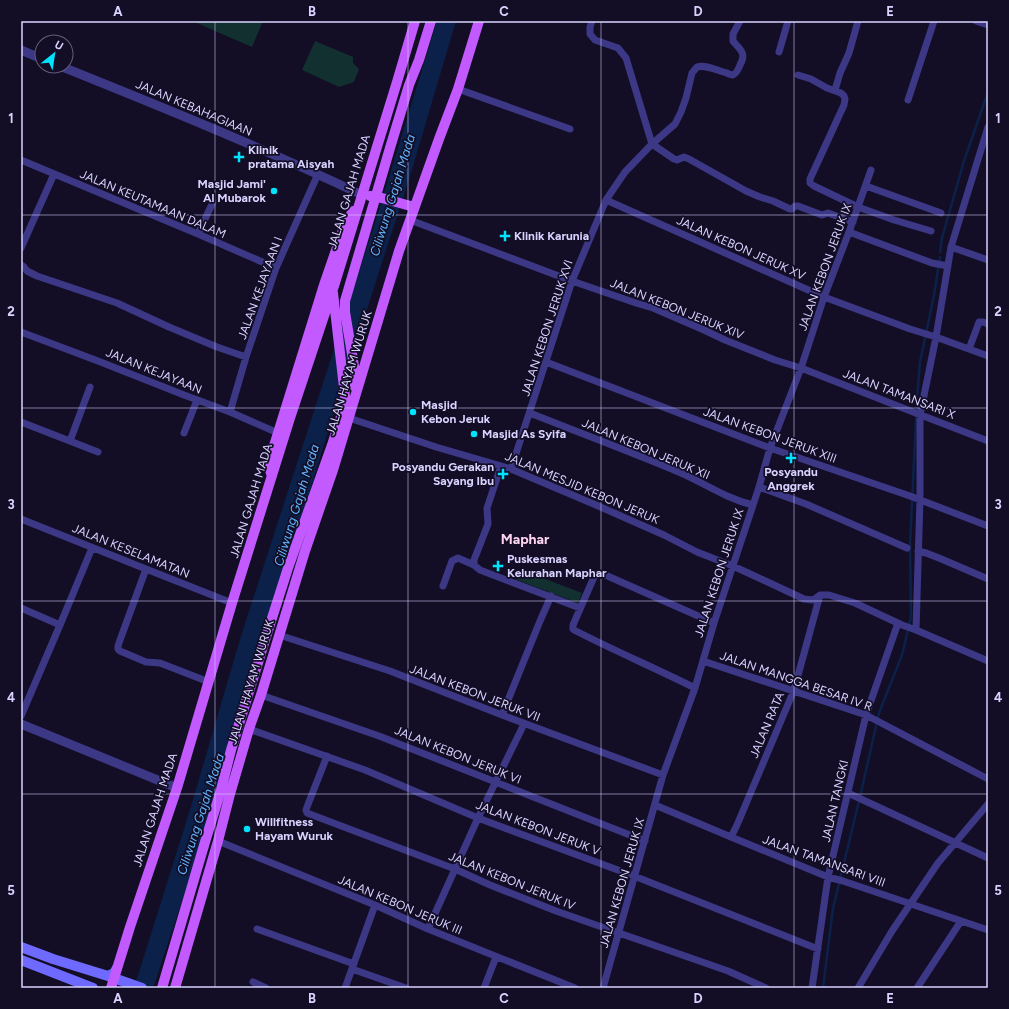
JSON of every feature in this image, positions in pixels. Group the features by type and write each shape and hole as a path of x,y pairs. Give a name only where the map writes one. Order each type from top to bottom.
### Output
{"main road":[{"name":"JALAN GAJAH MADA","path":"111,981 118,968 177,788 232,603 290,418 334,286 415,21"},
{"path":"328,485 356,384 345,301 379,198 409,85 419,60 431,21"},
{"name":"JALAN HAYAM WURUK","path":"175,988 249,729 261,695 305,551 328,485 399,251 458,89 479,21"},
{"path":"272,476 268,465 324,285 345,224 360,200 379,198 414,207"},
{"name":"JALAN HAYAM WURUK","path":"162,988 222,790 231,750 264,640 344,407 345,396 337,334 334,286"},
{"path":"21,947 111,981 137,986"},
{"path":"48,971 52,959"},
{"path":"21,960 94,988"}],"street":[{"path":"592,21 590,34 595,40 618,48 626,58 652,144 674,159 677,160 684,157 689,159 746,191 790,209 796,205 822,215 828,213 853,222"},
{"name":"JALAN KEBON JERUK XVI","path":"511,469 572,281 606,200 625,172 652,144 675,124 684,106 692,73 697,67 704,66 719,72 732,75 735,74 742,62 744,54 734,41 733,34 740,21"},
{"path":"779,52 788,21"},
{"path":"835,90 840,73 849,53 858,21"},
{"path":"908,100 934,21"},
{"path":"976,21 988,25"},
{"path":"21,50 34,56"},
{"name":"JALAN KEBAHAGIAAN","path":"74,72 318,174 360,200"},
{"path":"798,75 811,79 827,88 843,94 845,99 810,183 858,207 931,231"},
{"path":"458,89 570,129"},
{"path":"915,630 920,414 933,336 941,265 951,247 988,127"},
{"name":"JALAN KEUTAMAAN DALAM","path":"21,160 276,268"},
{"name":"JALAN KEBON JERUK IX","path":"603,988 663,776 695,688 714,623 759,487 770,448 801,368 824,297 850,232 871,170"},
{"path":"21,248 54,174"},
{"name":"JALAN KEJAYAAN I","path":"230,412 246,357 276,268 318,174"},
{"path":"866,186 941,213"},
{"name":"JALAN KEBON JERUK XV","path":"606,200 824,297 988,356"},
{"path":"198,234 213,202"},
{"name":"JALAN KEBON JERUK XIV","path":"410,220 572,281 653,308 725,340 775,360 801,368"},
{"path":"850,232 941,265"},
{"path":"951,247 988,260"},
{"path":"21,265 27,271 37,276 117,303 169,327 217,347 246,357"},
{"path":"969,349 979,322 988,324"},
{"name":"JALAN KEJAYAAN","path":"21,332 230,412 278,433"},
{"name":"JALAN KEBON JERUK XIII","path":"546,362 770,448 919,499 988,526"},
{"name":"JALAN TAMANSARI X","path":"801,368 988,441"},
{"path":"70,441 90,387"},
{"path":"184,433 197,400"},
{"name":"JALAN KEBON JERUK XII","path":"530,413 680,472 729,498 753,505"},
{"name":"JALAN MESJID KEBON JERUK","path":"349,418 436,447 511,469 596,504 697,552 733,566 804,599 813,600 820,595 829,595 855,604 988,661"},
{"path":"21,422 98,452"},
{"path":"474,565 474,560 488,524 487,508 501,466"},
{"path":"759,487 806,504 907,548"},
{"name":"JALAN KESELAMATAN","path":"21,519 232,603"},
{"path":"21,716 92,548"},
{"path":"918,551 939,558 988,579"},
{"path":"443,586 452,561 458,558 474,565 480,570 580,608"},
{"path":"146,569 118,649 141,661 160,663 208,682"},
{"path":"695,688 573,629 573,625 594,577 598,574 603,574 714,623"},
{"name":"JALAN RATA","path":"730,837 737,825 794,690 820,595"},
{"path":"502,715 551,596"},
{"path":"21,608 60,625"},
{"name":"JALAN TANGKI","path":"812,988 818,949 835,879 866,715 900,624"},
{"name":"JALAN KEBON JERUK VII","path":"279,635 390,671 524,724 663,776"},
{"name":"JALAN MANGGA BESAR IV R","path":"703,661 866,715 988,779"},
{"name":"JALAN KEBON JERUK VI","path":"261,695 379,736 645,841"},
{"path":"21,724 177,788"},
{"path":"428,929 454,869 524,724"},
{"name":"JALAN KEBON JERUK V","path":"249,729 365,770 478,818 634,876 818,949"},
{"name":"JALAN KEBON JERUK IV","path":"327,756 306,810 308,813 454,869 556,911 728,971 766,988"},
{"path":"851,795 988,858"},
{"path":"858,988 910,904 938,863 988,804"},
{"name":"JALAN TAMANSARI VIII","path":"655,805 835,879 988,930"},
{"name":"JALAN KEBON JERUK III","path":"218,841 375,905 428,929 575,988"},
{"path":"345,988 375,905"},
{"path":"917,988 961,921"},
{"path":"257,928 406,988"},
{"path":"484,988 496,957"},
{"path":"253,982 266,988"}],"green space":[{"path":"192,21 263,21 252,47"},
{"path":"315,41 353,57 353,63 359,69 354,82 339,87 302,70"},
{"path":"519,569 582,593 578,603 515,579"}],"water":[{"name":"Ciliwung Gajah Mada","path":"437,21 456,21 411,173 336,405 212,812 153,988 134,988 190,810 241,636 373,229"}],"waterway":[{"path":"940,252 942,238 964,161 988,92"},
{"path":"823,988 833,908 879,713 902,655 911,617 910,544 917,399 920,362 934,295 940,257"}],"place":[{"name":"Klinik pratama Aisyah","path":"239,157"},
{"name":"Masjid Jami' Al Mubarok","path":"274,191"},
{"name":"Klinik Karunia","path":"505,236"},
{"name":"Masjid Kebon Jeruk","path":"413,412"},
{"name":"Masjid As Syifa","path":"474,434"},
{"name":"Posyandu Anggrek","path":"791,458"},
{"name":"Posyandu Gerakan Sayang Ibu","path":"503,474"},
{"name":"Puskesmas Kelurahan Maphar","path":"498,566"},
{"name":"Willfitness Hayam Wuruk","path":"247,829"}],"district":[{"name":"Maphar","path":"525,539"}]}
